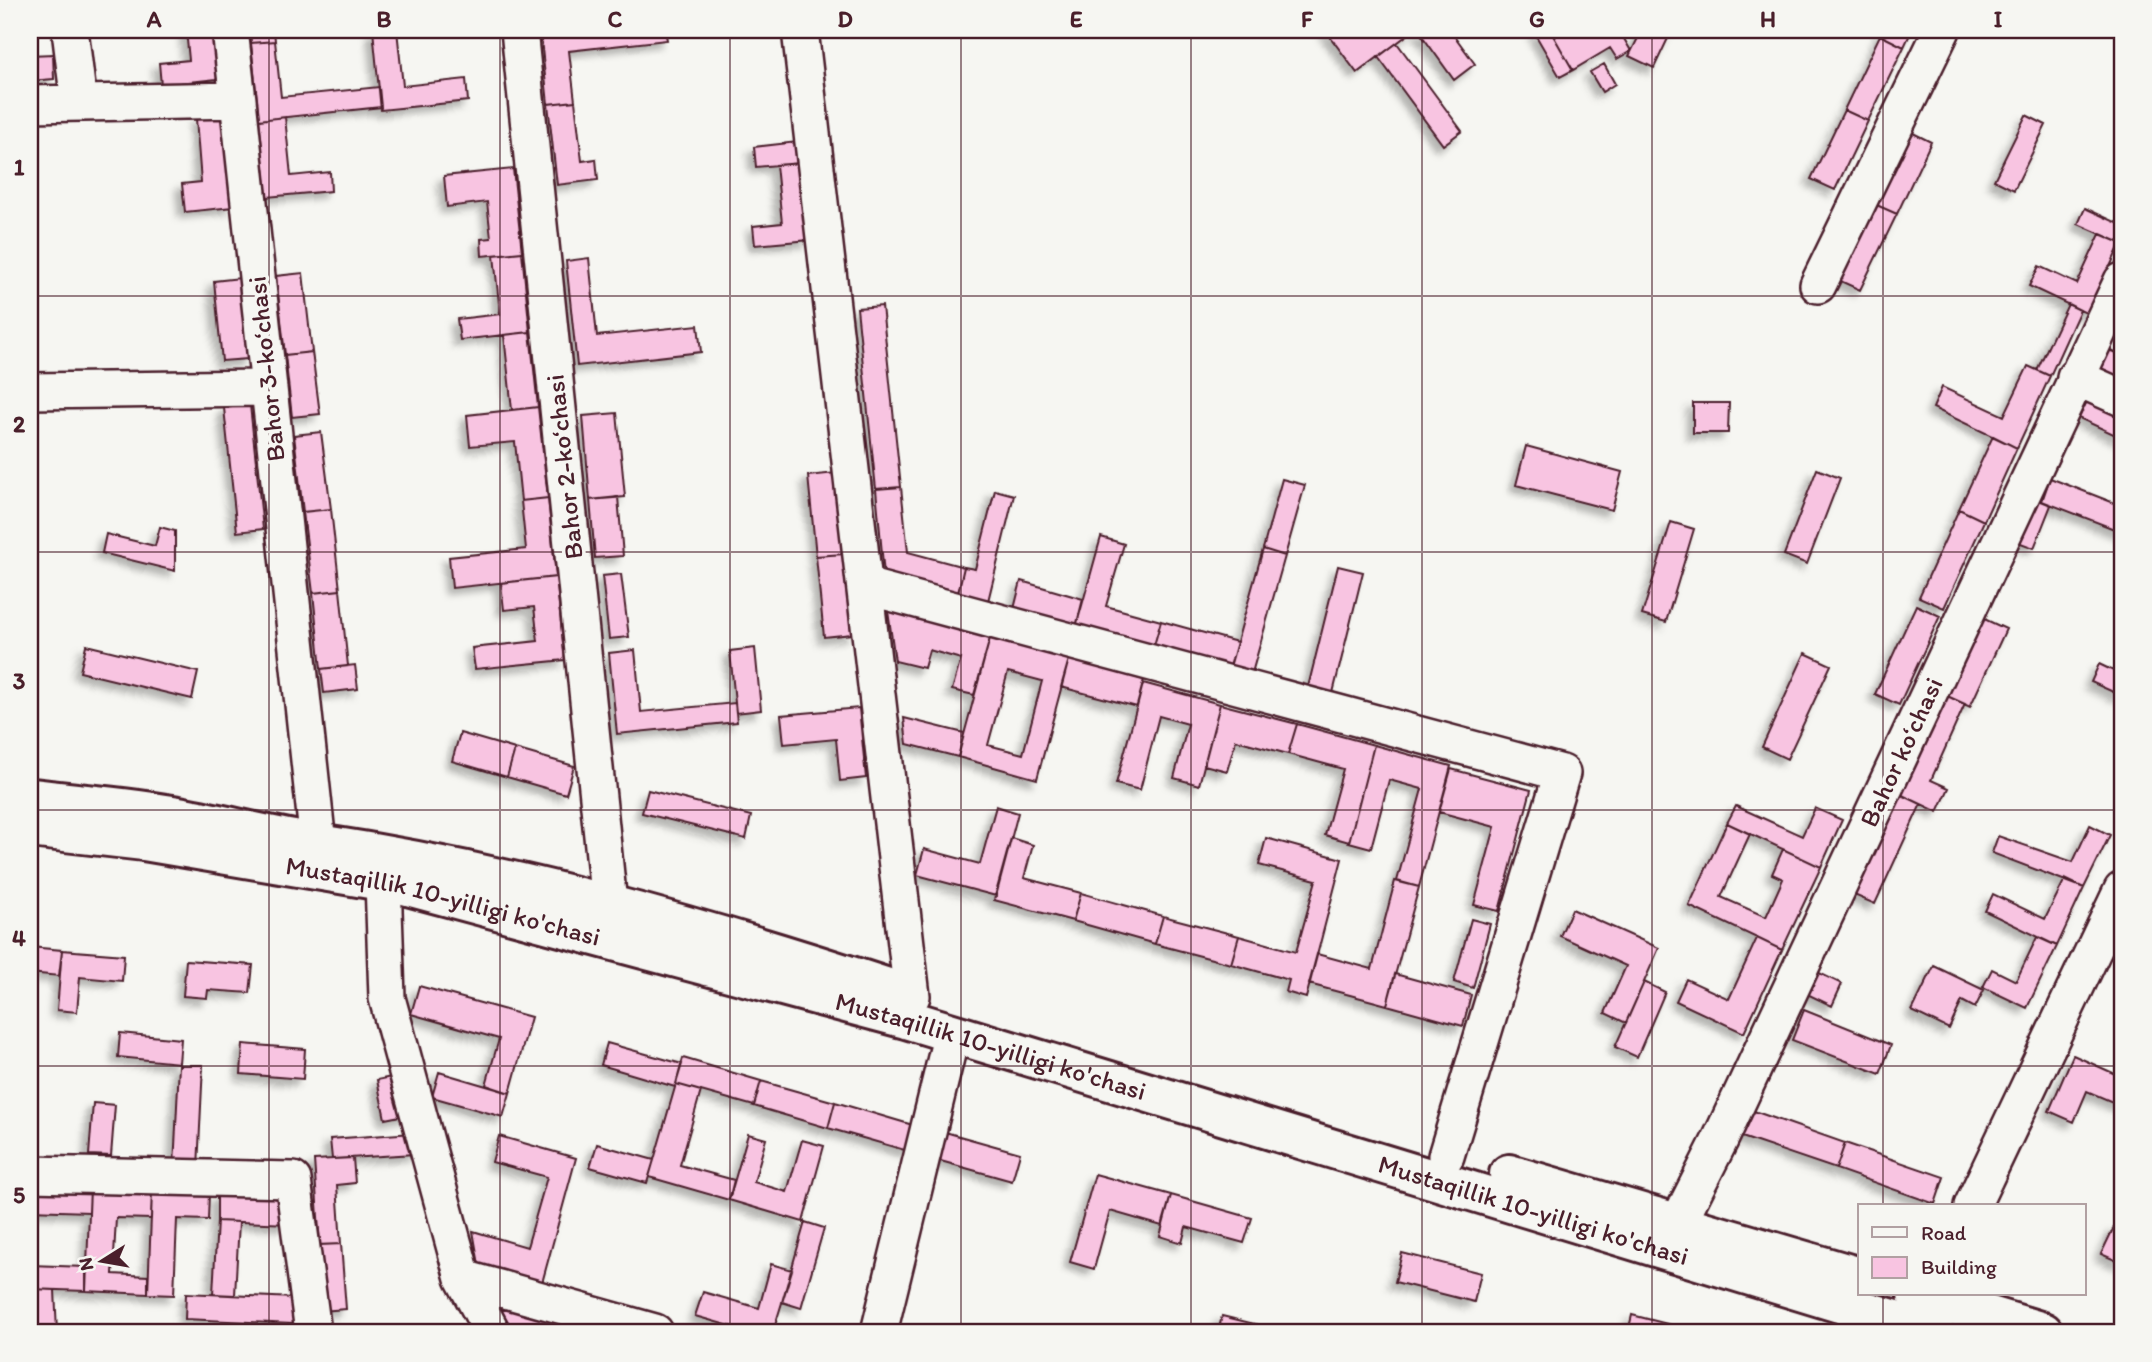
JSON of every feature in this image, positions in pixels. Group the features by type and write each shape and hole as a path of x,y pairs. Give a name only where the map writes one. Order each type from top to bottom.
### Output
{"main road":[{"name":"Mustaqillik 10-yilligi ko'chasi","path":"30,798 171,815 317,844 347,847 463,870 609,904 1446,1156 1858,1276"},
{"name":"Mustaqillik 10-yilligi ko'chasi","path":"30,828 144,841 383,881 952,1032 1858,1294"},
{"name":"Mustaqillik 10-yilligi ko'chasi","path":"1867,1296 1922,1312 2043,1332"}],"street":[{"path":"70,30 79,103"},
{"name":"Bahor 3-koʻchasi","path":"230,30 317,844"},
{"name":"Bahor 2-koʻchasi","path":"519,30 609,904"},
{"path":"800,30 912,996"},
{"path":"1818,285 1942,30"},
{"path":"30,104 237,100"},
{"name":"Bahor koʻchasi","path":"1678,1223 1726,1128 2122,281"},
{"path":"2075,377 2122,398"},
{"path":"30,391 268,388"},
{"path":"865,586 1562,773 1446,1156"},
{"path":"383,881 387,999 463,1278 492,1332"},
{"path":"1973,1204 2122,890"},
{"path":"879,1332 952,1032"},
{"path":"30,1174 293,1180 313,1332"},
{"path":"463,1278 655,1332"}],"building":[{"path":"186,30 212,30 217,79 161,85 159,63 189,60"},
{"path":"250,30 274,30 275,41 251,43"},
{"path":"373,30 397,30 403,86 466,79 468,101 381,110"},
{"path":"540,30 665,30 667,40 569,51 575,101 548,104"},
{"path":"1325,30 1414,30 1357,73"},
{"path":"1418,30 1450,30 1475,64 1454,80"},
{"path":"1550,30 1573,70 1560,77 1535,34"},
{"path":"1550,30 1619,30 1631,51 1617,59 1610,48 1573,70"},
{"path":"1642,30 1672,30 1654,68 1629,56"},
{"path":"1883,30 1912,30 1904,47 1880,35"},
{"path":"1880,35 1904,47 1868,121 1844,110"},
{"path":"275,41 281,97 379,87 381,107 259,120 251,43"},
{"path":"1397,43 1462,131 1443,145 1378,57"},
{"path":"53,54 54,79 30,81 30,55"},
{"path":"1604,64 1615,84 1602,92 1590,72"},
{"path":"575,101 582,161 596,159 598,180 557,185 548,104"},
{"path":"1844,110 1868,121 1835,190 1811,179"},
{"path":"2026,115 2046,125 2014,190 1994,180"},
{"path":"224,117 233,207 185,212 182,184 201,182 196,119"},
{"path":"285,117 291,176 330,172 331,191 267,197 259,120"},
{"path":"1907,130 1931,142 1897,214 1872,203"},
{"path":"797,142 800,163 756,167 754,147"},
{"path":"802,163 810,240 755,245 753,226 782,223 776,165"},
{"path":"513,169 522,252 482,256 481,239 491,238 487,202 447,207 444,176"},
{"path":"1872,203 1897,214 1860,290 1836,279"},
{"path":"2085,208 2122,225 2121,243 2078,224"},
{"path":"2100,234 2121,243 2088,314 2029,286 2039,266 2077,284"},
{"path":"522,252 530,332 460,340 457,319 500,314 494,255"},
{"path":"589,258 597,336 698,325 701,352 577,366 566,261"},
{"path":"303,273 312,352 285,355 276,276"},
{"path":"240,278 248,359 222,361 214,281"},
{"path":"2068,304 2080,310 2050,376 2037,370"},
{"path":"882,306 901,487 876,489 857,308"},
{"path":"530,332 538,407 512,410 504,335"},
{"path":"2105,348 2122,356 2122,379 2096,366"},
{"path":"312,352 320,414 292,417 285,355"},
{"path":"2028,366 2050,376 2017,448 1933,408 1942,387 2004,416"},
{"path":"2087,401 2122,418 2122,438 2079,418"},
{"path":"1693,403 1729,403 1728,433 1693,433"},
{"path":"250,405 263,529 237,532 224,408"},
{"path":"538,407 548,498 521,501 515,442 470,446 467,415"},
{"path":"617,413 625,497 590,500 583,416"},
{"path":"321,432 331,509 303,512 294,435"},
{"path":"1993,436 2017,448 1984,521 1959,509"},
{"path":"1526,446 1622,472 1612,510 1516,485"},
{"path":"1817,469 1840,478 1807,564 1784,555"},
{"path":"836,473 844,554 816,556 808,476"},
{"path":"2050,478 2122,506 2122,532 2042,501"},
{"path":"1282,479 1305,485 1285,556 1263,549"},
{"path":"901,487 908,552 964,567 958,593 884,575 876,489"},
{"path":"995,490 1014,495 988,601 958,593 964,567 975,569"},
{"path":"2024,494 2051,505 2034,548 2007,538"},
{"path":"618,497 623,556 595,558 590,500"},
{"path":"548,498 556,577 452,588 449,557 526,549 521,501"},
{"path":"331,509 340,590 313,593 303,512"},
{"path":"1959,509 1984,521 1944,608 1919,597"},
{"path":"1671,522 1694,529 1666,622 1642,615"},
{"path":"160,527 175,531 175,571 102,553 106,534 155,546"},
{"path":"1101,537 1124,544 1106,606 1161,621 1153,649 1076,627"},
{"path":"1263,549 1285,556 1252,673 1230,667"},
{"path":"844,554 852,634 824,637 816,556"},
{"path":"1338,566 1363,572 1333,693 1308,687"},
{"path":"621,574 629,637 609,639 602,576"},
{"path":"556,577 565,660 475,669 472,648 538,641 534,607 504,610 501,583"},
{"path":"1021,581 1083,599 1076,627 1014,609"},
{"path":"340,590 348,666 321,669 313,593"},
{"path":"1916,605 1940,616 1899,705 1875,694"},
{"path":"888,611 990,638 974,695 952,690 961,659 929,650 924,668 895,661"},
{"path":"1980,617 2006,629 1970,707 1945,695"},
{"path":"1161,621 1237,642 1229,670 1153,649"},
{"path":"990,638 1069,659 1037,779 958,757","holes":["1008,672 1042,681 1023,754 988,745"]},
{"path":"86,645 198,672 192,699 80,672"},
{"path":"755,648 761,710 736,713 730,651"},
{"path":"635,650 641,712 735,703 737,722 617,734 609,653"},
{"path":"1805,653 1831,665 1787,759 1762,747"},
{"path":"1069,659 1144,680 1137,707 1061,687"},
{"path":"2099,664 2122,675 2122,696 2091,682"},
{"path":"355,665 358,689 324,693 321,669"},
{"path":"1143,683 1220,704 1199,785 1174,778 1188,724 1159,716 1140,790 1116,784"},
{"path":"1945,695 1965,704 1931,780 1949,788 1938,812 1900,794"},
{"path":"1220,704 1297,724 1288,754 1236,740 1227,771 1204,765"},
{"path":"859,708 866,778 840,781 836,739 784,744 781,715"},
{"path":"904,718 964,733 958,757 907,744"},
{"path":"1297,724 1374,745 1349,842 1325,835 1343,769 1288,754"},
{"path":"460,733 515,749 507,777 452,761"},
{"path":"1374,745 1451,766 1419,887 1397,881 1422,789 1389,780 1371,848 1349,842"},
{"path":"515,749 574,766 566,794 507,777"},
{"path":"1451,769 1531,790 1499,911 1474,905 1495,827 1439,812"},
{"path":"648,790 751,816 746,839 642,813"},
{"path":"1900,794 1921,804 1875,904 1854,895"},
{"path":"996,806 1018,813 996,896 917,875 924,849 980,864"},
{"path":"1736,806 1802,836 1815,808 1842,820 1821,867 1727,823"},
{"path":"1727,823 1750,834 1721,897 1766,917 1783,879 1772,874 1783,849 1821,867 1782,950 1689,906"},
{"path":"2090,825 2110,835 2084,888 1992,853 1998,836 2073,862"},
{"path":"1011,838 1033,845 1024,878 1081,893 1073,921 994,900"},
{"path":"1266,838 1342,859 1306,998 1286,992 1289,980 1231,964 1239,936 1296,952 1316,880 1259,865"},
{"path":"2065,879 2084,888 2057,946 1985,911 1993,894 2045,919"},
{"path":"1395,881 1419,887 1387,1005 1309,984 1317,954 1372,969"},
{"path":"1081,893 1163,916 1155,944 1073,921"},
{"path":"1572,909 1659,948 1626,1023 1605,1013 1626,966 1560,936"},
{"path":"1163,916 1239,936 1231,964 1155,944"},
{"path":"1471,919 1490,924 1473,988 1454,982"},
{"path":"2037,937 2057,946 2027,1008 1983,987 1992,969 2016,981"},
{"path":"1757,938 1782,950 1744,1033 1676,1001 1686,979 1729,999"},
{"path":"30,947 62,950 59,976 30,973"},
{"path":"62,950 124,955 122,981 80,977 77,1012 57,1010"},
{"path":"186,960 253,965 250,993 208,990 207,998 183,996"},
{"path":"1934,966 1984,990 1975,1008 1962,1001 1949,1029 1912,1011"},
{"path":"1815,971 1842,984 1832,1006 1805,993"},
{"path":"1395,974 1471,995 1463,1026 1387,1005"},
{"path":"1644,982 1665,992 1637,1057 1615,1047"},
{"path":"419,986 531,1017 510,1093 486,1085 499,1039 411,1014"},
{"path":"1804,1010 1891,1045 1880,1074 1792,1040"},
{"path":"120,1033 181,1039 179,1063 118,1057"},
{"path":"607,1043 682,1064 675,1087 601,1065"},
{"path":"243,1044 305,1049 303,1079 241,1074"},
{"path":"2073,1055 2122,1077 2122,1106 2087,1091 2074,1122 2049,1111"},
{"path":"683,1058 761,1081 754,1106 676,1084"},
{"path":"179,1065 203,1065 198,1168 174,1167"},
{"path":"439,1072 510,1093 503,1117 432,1097"},
{"path":"401,1075 410,1114 385,1119 377,1080"},
{"path":"761,1081 835,1102 828,1128 754,1106"},
{"path":"676,1084 701,1091 680,1165 734,1180 729,1200 649,1177"},
{"path":"835,1102 916,1126 908,1151 828,1128"},
{"path":"93,1103 115,1105 111,1156 89,1155"},
{"path":"1748,1109 1845,1143 1836,1169 1739,1136"},
{"path":"945,1132 1020,1153 1012,1181 937,1160"},
{"path":"413,1133 415,1154 332,1159 330,1139"},
{"path":"748,1134 766,1139 754,1182 787,1192 802,1140 824,1146 803,1222 729,1200"},
{"path":"499,1136 576,1158 542,1283 479,1265 473,1231 527,1247 547,1177 492,1162"},
{"path":"1845,1143 1944,1177 1935,1204 1836,1169"},
{"path":"597,1144 654,1160 647,1183 590,1167"},
{"path":"353,1158 355,1183 337,1185 341,1244 320,1245 314,1160"},
{"path":"1095,1174 1171,1195 1162,1226 1110,1211 1094,1269 1070,1262"},
{"path":"31,1185 90,1188 89,1212 30,1210"},
{"path":"90,1188 152,1190 151,1219 116,1218 113,1274 148,1276 148,1294 86,1291"},
{"path":"152,1190 209,1193 208,1220 177,1219 174,1295 148,1294"},
{"path":"217,1195 291,1199 290,1224 217,1221"},
{"path":"1171,1195 1252,1218 1244,1243 1186,1227 1182,1243 1160,1236"},
{"path":"217,1221 239,1222 235,1295 213,1294"},
{"path":"805,1222 824,1228 801,1308 782,1302"},
{"path":"2114,1227 2122,1231 2122,1263 2101,1254"},
{"path":"341,1244 346,1309 321,1311 317,1245"},
{"path":"1402,1253 1481,1273 1474,1302 1395,1282"},
{"path":"771,1264 792,1270 773,1332 751,1332 695,1316 703,1292 759,1308"},
{"path":"30,1265 86,1267 86,1291 30,1289"},
{"path":"30,1289 55,1290 57,1332 31,1332"},
{"path":"186,1293 294,1298 293,1324 185,1319"},
{"path":"493,1298 610,1332 518,1332 505,1329"},
{"path":"1632,1315 1699,1332 1628,1332"},
{"path":"1222,1316 1287,1332 1218,1332"}]}
